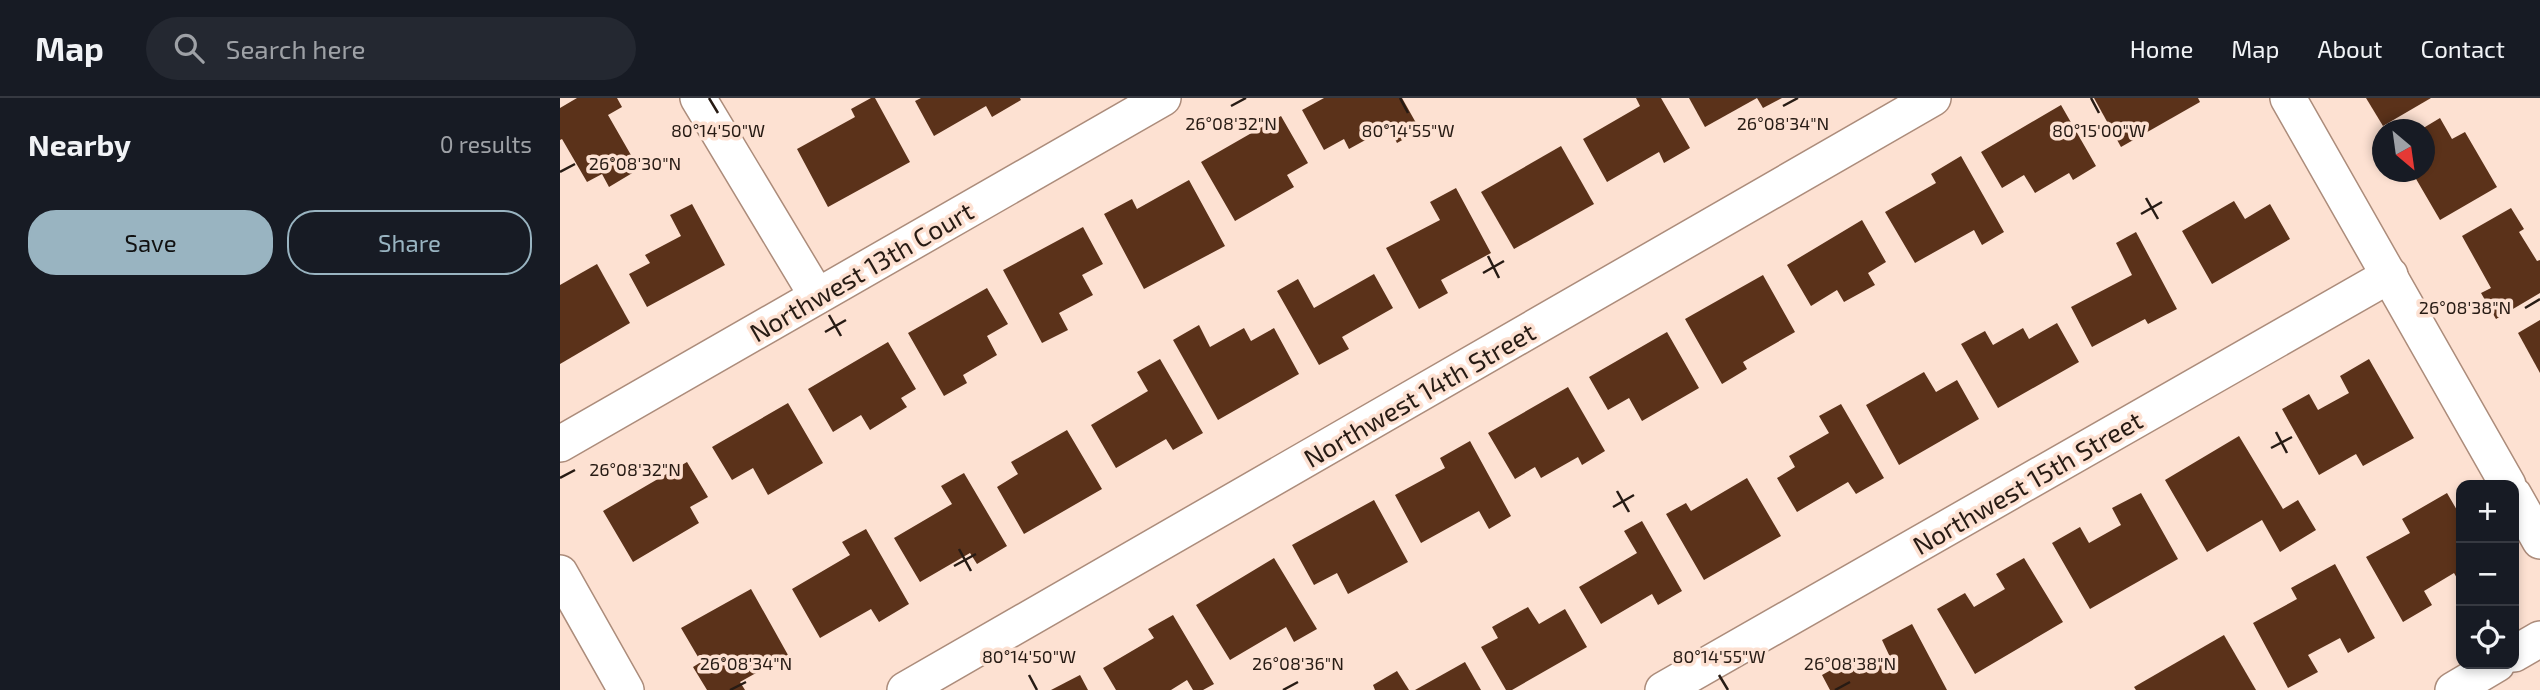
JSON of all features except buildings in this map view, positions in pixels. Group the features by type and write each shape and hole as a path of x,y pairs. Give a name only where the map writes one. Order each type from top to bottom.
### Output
{"street":[{"path":"698,98 817,296"},
{"name":"Northwest 13th Court","path":"560,444 1163,98"},
{"name":"Northwest 14th Street","path":"905,690 1933,98"},
{"path":"2288,98 2505,480"},
{"name":"Northwest 15th Street","path":"1663,690 2390,275"},
{"path":"2519,504 2540,541"},
{"path":"560,573 626,690"},
{"path":"2519,651 2540,639"},
{"path":"2453,690 2489,669"}]}
